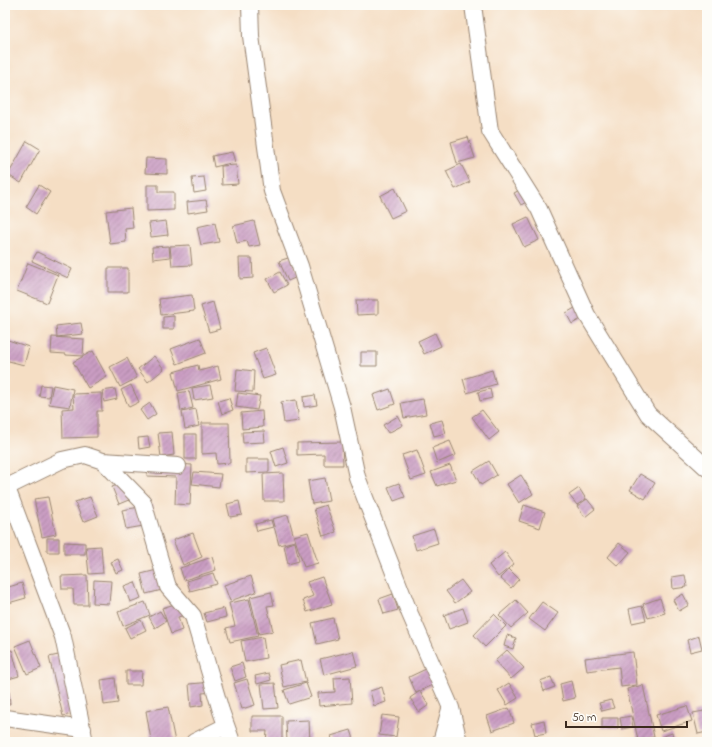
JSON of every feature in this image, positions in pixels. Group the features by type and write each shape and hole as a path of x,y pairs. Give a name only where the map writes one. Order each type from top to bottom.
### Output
{"street":[{"path":"250,5 251,36 272,191 300,266 342,407 357,477 410,614 451,708 459,742"},
{"path":"473,5 490,131 539,209 587,315 648,414 707,468"},
{"path":"5,718 84,736 63,637 6,488 62,460 85,456 103,461 178,466"},
{"path":"103,461 143,502 168,587 193,616 232,742"},
{"path":"441,742 451,708"},
{"path":"194,742 226,726"}],"building":[{"path":"468,137 475,158 457,163 451,142"},
{"path":"27,141 40,149 21,183 8,175"},
{"path":"232,152 235,162 214,167 212,156"},
{"path":"146,158 167,159 167,174 145,173"},
{"path":"461,164 470,182 455,189 446,171"},
{"path":"236,165 238,184 222,185 221,166"},
{"path":"204,177 206,191 194,193 192,178"},
{"path":"39,185 50,192 36,214 26,207"},
{"path":"147,185 158,185 158,192 174,192 174,210 147,211"},
{"path":"529,185 535,197 521,205 514,193"},
{"path":"395,188 406,211 391,218 380,196"},
{"path":"206,200 208,210 188,213 187,202"},
{"path":"131,208 133,228 125,229 126,242 110,244 106,211"},
{"path":"528,217 539,240 524,247 513,224"},
{"path":"166,221 168,235 151,237 149,223"},
{"path":"254,221 260,245 249,247 247,241 237,243 233,226"},
{"path":"215,223 219,242 201,245 197,227"},
{"path":"190,245 192,265 172,266 170,246"},
{"path":"169,246 170,257 153,259 152,247"},
{"path":"37,252 72,269 68,278 32,261"},
{"path":"291,257 299,276 288,281 279,261"},
{"path":"239,258 252,258 253,278 240,279"},
{"path":"28,263 58,275 47,303 17,291"},
{"path":"108,268 128,268 128,292 108,292"},
{"path":"280,272 287,285 274,292 267,279"},
{"path":"192,295 194,311 161,315 159,299"},
{"path":"356,300 378,300 378,314 357,315"},
{"path":"213,302 220,329 209,332 201,306"},
{"path":"582,304 588,315 572,324 566,313"},
{"path":"174,316 174,329 163,329 163,317"},
{"path":"81,323 83,334 57,337 56,326"},
{"path":"435,333 441,346 424,354 418,341"},
{"path":"52,337 84,339 83,356 51,353"},
{"path":"200,338 206,353 177,364 171,349"},
{"path":"5,339 29,347 24,365 5,360"},
{"path":"266,348 276,375 263,379 253,353"},
{"path":"93,351 107,377 88,388 73,362"},
{"path":"361,352 377,352 377,366 361,366"},
{"path":"154,356 164,369 148,382 138,369"},
{"path":"127,358 137,378 120,387 110,367"},
{"path":"198,365 199,371 218,366 221,379 178,391 173,372"},
{"path":"237,369 254,371 253,392 235,391"},
{"path":"492,370 496,384 467,393 463,379"},
{"path":"41,385 51,386 49,397 39,396"},
{"path":"53,385 73,389 70,407 49,404"},
{"path":"131,385 139,402 129,407 121,390"},
{"path":"210,385 213,397 194,400 192,388"},
{"path":"115,389 117,399 104,402 102,391"},
{"path":"390,389 395,404 378,410 373,395"},
{"path":"490,389 492,398 480,401 478,392"},
{"path":"189,391 193,408 181,411 178,393"},
{"path":"101,393 102,411 97,411 97,437 63,438 62,409 74,408 73,394"},
{"path":"238,393 260,396 257,410 236,407"},
{"path":"315,395 317,405 304,407 303,397"},
{"path":"229,398 233,410 222,414 218,401"},
{"path":"423,399 426,414 404,418 401,403"},
{"path":"296,400 299,421 284,423 281,402"},
{"path":"150,403 156,414 147,420 140,410"},
{"path":"196,409 199,426 185,429 182,412"},
{"path":"482,410 499,432 489,440 472,417"},
{"path":"262,411 263,427 242,429 241,413"},
{"path":"398,416 403,425 388,433 383,425"},
{"path":"442,420 446,433 434,436 430,423"},
{"path":"202,423 229,423 230,463 217,464 216,453 202,454"},
{"path":"264,431 265,442 243,443 242,432"},
{"path":"172,432 174,455 161,457 158,433"},
{"path":"185,434 196,434 196,459 185,459"},
{"path":"148,437 150,447 139,449 138,438"},
{"path":"450,441 456,455 437,463 432,448"},
{"path":"342,442 343,465 324,465 324,454 297,455 297,443"},
{"path":"283,447 288,463 276,467 271,451"},
{"path":"417,450 426,475 411,480 402,455"},
{"path":"246,459 269,459 269,472 246,473"},
{"path":"489,461 497,475 481,485 473,471"},
{"path":"148,462 192,465 190,505 175,504 176,477 147,476"},
{"path":"450,465 456,480 437,486 431,472"},
{"path":"194,472 221,474 219,487 192,484"},
{"path":"283,473 284,501 264,501 263,474"},
{"path":"640,474 655,483 645,499 630,490"},
{"path":"521,475 533,494 519,503 507,484"},
{"path":"325,478 329,501 312,504 308,481"},
{"path":"125,482 131,499 119,504 112,487"},
{"path":"399,483 405,497 394,501 388,487"},
{"path":"579,488 586,499 577,505 569,495"},
{"path":"48,497 56,534 42,537 34,499"},
{"path":"90,497 98,516 83,522 75,502"},
{"path":"587,499 595,509 585,517 577,506"},
{"path":"239,501 242,515 230,517 227,504"},
{"path":"152,505 155,524 126,529 122,510"},
{"path":"326,505 336,532 323,536 314,509"},
{"path":"524,505 545,512 540,528 519,521"},
{"path":"288,515 295,541 279,545 272,519"},
{"path":"271,520 273,527 257,531 255,524"},
{"path":"434,529 438,543 416,550 412,536"},
{"path":"308,532 318,563 304,567 294,536"},
{"path":"193,533 202,557 183,565 173,540"},
{"path":"47,538 59,538 59,552 47,552"},
{"path":"64,542 85,543 85,554 64,554"},
{"path":"295,542 299,561 288,564 284,545"},
{"path":"619,543 630,552 618,566 608,557"},
{"path":"101,546 103,573 89,574 86,547"},
{"path":"505,552 514,564 498,577 489,565"},
{"path":"212,557 216,570 184,580 180,568"},
{"path":"118,559 123,570 116,573 111,562"},
{"path":"161,569 166,589 146,594 141,574"},
{"path":"509,569 519,579 511,588 500,578"},
{"path":"213,573 217,584 190,591 187,581"},
{"path":"87,575 88,605 74,605 73,589 62,589 61,576"},
{"path":"685,575 687,587 673,589 672,577"},
{"path":"251,576 256,592 230,601 224,585"},
{"path":"322,577 332,604 307,612 303,600 313,596 307,582"},
{"path":"94,580 111,581 109,604 93,603"},
{"path":"461,580 470,592 455,603 446,591"},
{"path":"135,582 141,598 130,602 124,586"},
{"path":"22,583 26,598 5,604 5,588"},
{"path":"271,592 274,605 267,606 273,631 259,634 250,597"},
{"path":"393,594 398,610 384,614 379,599"},
{"path":"683,594 689,605 679,611 673,600"},
{"path":"660,598 665,613 648,618 643,604"},
{"path":"249,599 258,636 230,642 226,628 235,626 229,603"},
{"path":"516,600 528,613 511,628 499,615"},
{"path":"145,602 150,615 123,626 118,612"},
{"path":"181,602 185,615 178,617 182,630 171,634 162,608"},
{"path":"542,602 558,613 545,631 529,619"},
{"path":"642,606 646,620 632,623 629,609"},
{"path":"224,608 226,617 207,622 204,613"},
{"path":"463,608 468,622 449,629 444,615"},
{"path":"160,611 166,621 155,628 149,617"},
{"path":"494,614 506,626 485,647 474,635"},
{"path":"333,618 338,639 317,644 312,623"},
{"path":"141,620 146,630 130,638 125,628"},
{"path":"507,635 516,638 513,649 504,646"},
{"path":"699,636 702,649 690,652 687,640"},
{"path":"263,637 266,658 245,662 241,641"},
{"path":"30,640 41,668 27,674 15,646"},
{"path":"12,650 19,676 5,680 5,652"},
{"path":"507,650 524,668 511,679 495,661"},
{"path":"353,651 357,666 324,675 320,659"},
{"path":"633,652 637,685 621,687 619,667 587,671 585,658"},
{"path":"63,654 77,713 63,716 49,657"},
{"path":"301,660 306,682 284,687 279,665"},
{"path":"242,663 246,677 235,681 230,667"},
{"path":"428,668 435,684 416,693 409,677"},
{"path":"126,671 142,671 141,685 126,685"},
{"path":"269,673 271,680 257,684 255,676"},
{"path":"350,677 352,703 319,706 318,693 335,692 334,678"},
{"path":"551,677 555,687 544,691 540,681"},
{"path":"115,678 118,703 104,705 101,680"},
{"path":"247,679 255,705 242,709 234,683"},
{"path":"571,681 575,698 563,701 560,684"},
{"path":"213,682 214,692 202,693 203,705 191,707 189,684"},
{"path":"275,683 278,708 264,709 261,684"},
{"path":"306,683 311,697 289,704 284,690"},
{"path":"509,683 518,698 507,705 498,690"},
{"path":"643,685 654,737 638,740 627,689"},
{"path":"382,687 386,702 374,706 370,691"},
{"path":"420,691 429,705 419,712 410,698"},
{"path":"5,692 9,692 10,704 5,704"},
{"path":"611,700 614,708 602,711 599,703"},
{"path":"687,706 692,721 661,731 656,715"},
{"path":"168,707 175,742 146,742 151,740 146,711"},
{"path":"509,708 514,723 492,731 487,716"},
{"path":"704,711 707,732 698,734 693,713"},
{"path":"382,715 399,717 396,737 379,735"},
{"path":"252,716 282,716 282,742 266,742 267,731 252,731"},
{"path":"631,716 633,727 622,729 620,718"},
{"path":"602,718 618,718 618,728 602,728"},
{"path":"309,720 310,742 287,742 286,721"},
{"path":"544,720 546,733 535,735 532,723"},
{"path":"351,730 355,742 333,742 331,736"},
{"path":"672,733 675,742 663,742 661,737"}]}
